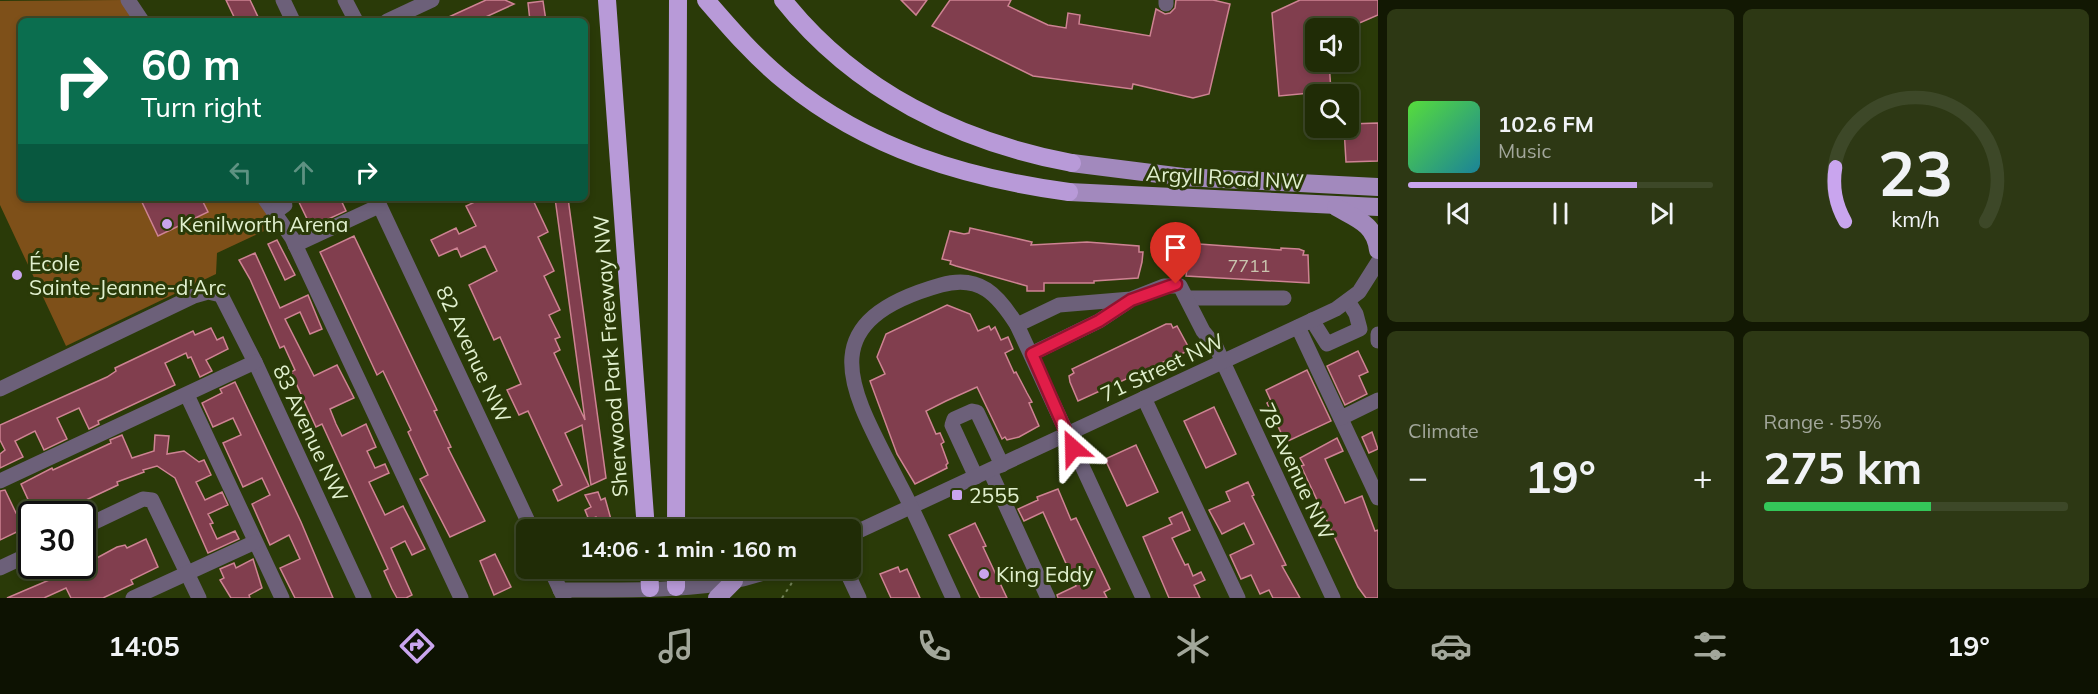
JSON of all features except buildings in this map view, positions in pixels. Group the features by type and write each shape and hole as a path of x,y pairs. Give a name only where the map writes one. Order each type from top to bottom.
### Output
{"highway":[{"name":"Sherwood Park Freeway NW","path":"607,0 645,519"},
{"path":"676,519 678,0"},
{"path":"706,0 742,42 786,82 846,123 885,143 968,175 1008,184 1069,192"},
{"path":"783,0 807,30 846,64 893,97 949,128 1008,150 1071,164"}],"main road":[{"name":"Argyll Road NW","path":"1071,164 1172,176 1378,187"},
{"name":"Argyll Road NW","path":"1069,192 1378,207"},
{"path":"1332,205 1370,227 1376,237 1378,250"},
{"path":"717,598 734,581"}],"street":[{"path":"128,0 140,18"},
{"path":"283,0 292,18"},
{"path":"345,0 354,18"},
{"path":"393,18 432,0"},
{"path":"266,201 295,244 461,598"},
{"path":"274,213 285,206 282,201"},
{"path":"295,244 377,202"},
{"name":"82 Avenue NW","path":"377,202 527,519"},
{"path":"1374,269 1378,290"},
{"name":"71 Street NW","path":"861,530 1312,320 1348,301 1374,269"},
{"path":"953,598 860,408 850,370 854,342 863,326 885,308 922,290 949,283 972,283 993,291 1017,325 1143,598"},
{"path":"1032,354 1099,321 1131,300 1176,284 1187,298 1284,298"},
{"name":"83 Avenue NW","path":"0,389 194,296 213,292 220,295 227,303 364,598"},
{"name":"78 Avenue NW","path":"1187,298 1203,332 1223,361 1333,598"},
{"path":"1017,325 1059,305 1131,300"},
{"path":"1312,320 1327,344 1360,329 1356,314 1348,301"},
{"path":"1298,327 1378,498"},
{"path":"1378,334 1378,341"},
{"path":"0,481 255,362"},
{"path":"187,394 282,598"},
{"path":"1144,398 1238,598"},
{"path":"1341,418 1378,400"},
{"path":"989,471 1048,598"},
{"path":"96,521 143,499 152,500 199,598"},
{"path":"133,598 255,542"},
{"path":"0,568 18,560"},
{"path":"555,579 562,594 676,592 741,579"},
{"path":"850,579 859,598"}],"path":[{"path":"782,598 794,579"}],"shaded area":[{"path":"122,0 134,18 18,18 18,201 262,201 279,224 217,253 216,274 66,346 0,205 0,1"}],"place":[{"name":"Kenilworth Arena","path":"167,224"},
{"name":"École Sainte-Jeanne-d'Arc","path":"17,275"},
{"name":"2555","path":"957,495"},
{"name":"King Eddy","path":"984,574"}],"route":[{"path":"1073,448 1032,354 1099,321 1131,300 1164,286 1176,284"}]}
